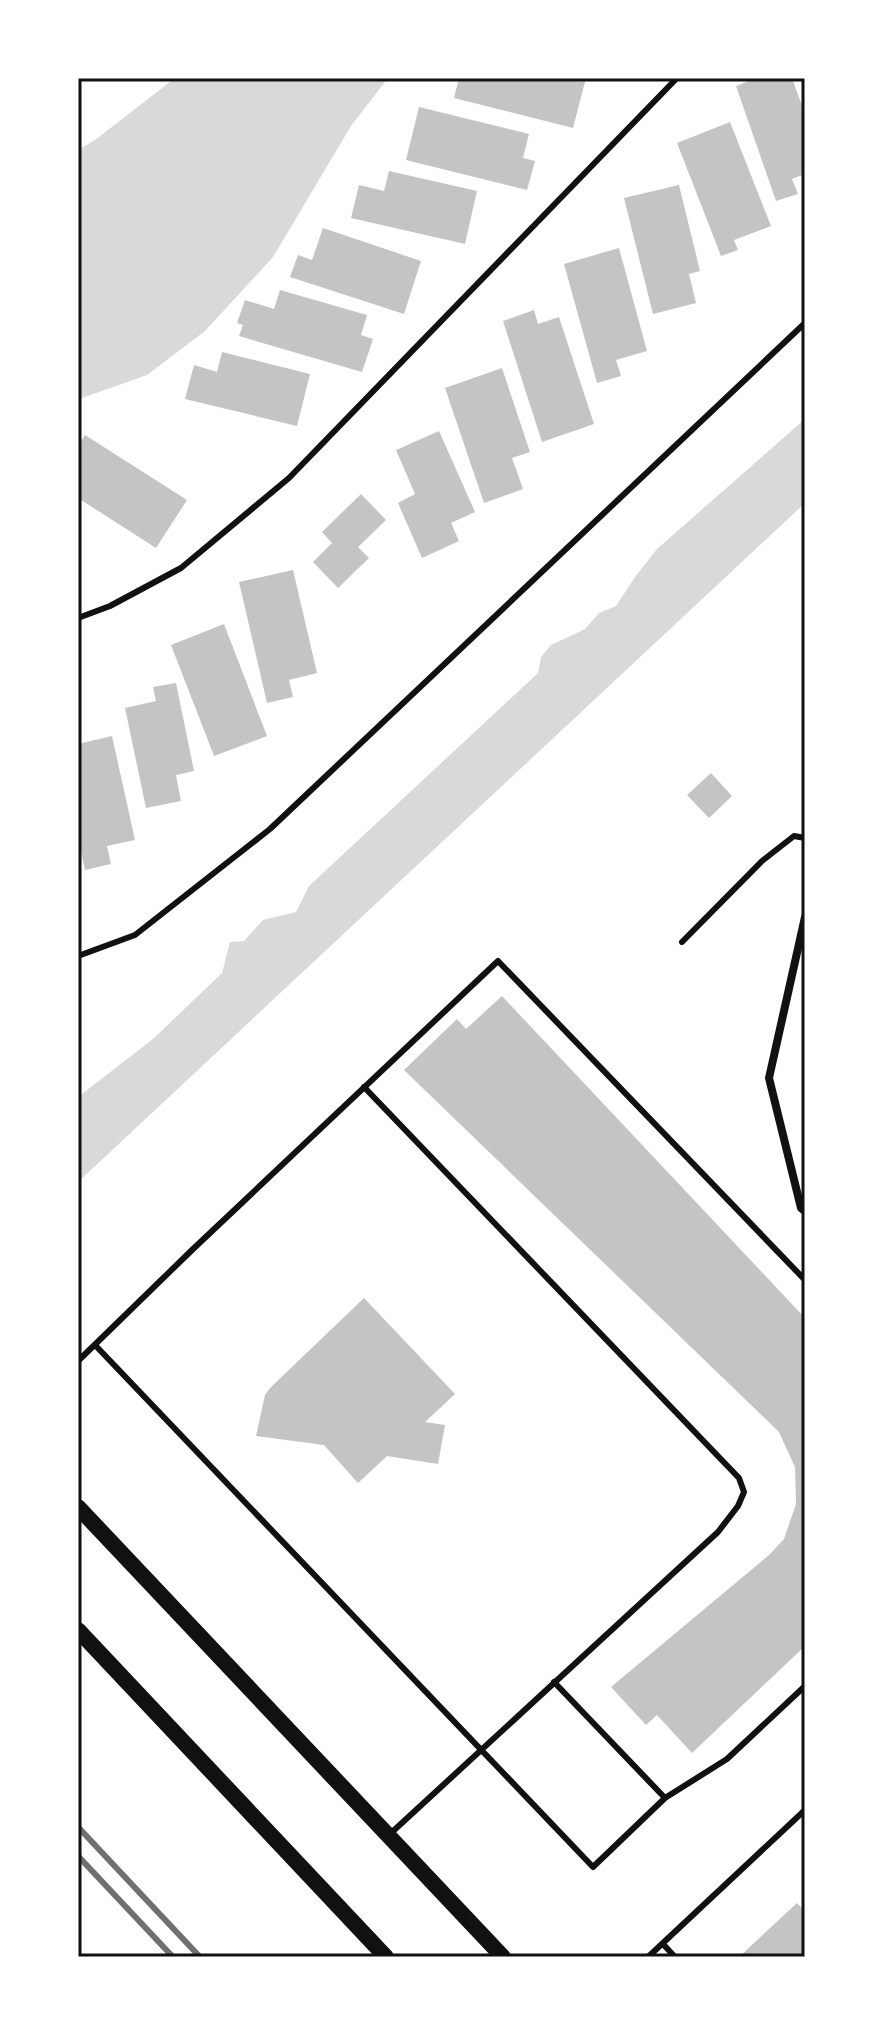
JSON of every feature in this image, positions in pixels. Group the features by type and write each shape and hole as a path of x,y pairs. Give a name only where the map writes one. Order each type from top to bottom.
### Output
{"main road":[{"path":"78,1507 503,1957"},
{"path":"78,1630 386,1957"}],"street":[{"path":"805,917 769,1078 801,1208 805,1211"}],"lane":[{"path":"78,618 110,606 181,568 289,478 677,78"},
{"path":"78,956 135,935 270,829 805,323"},
{"path":"682,942 762,861 794,836 805,838"},
{"path":"78,1361 498,961 805,1280"},
{"path":"364,1087 739,1478 744,1492 738,1506 718,1532 388,1836"},
{"path":"95,1345 593,1867 665,1798 727,1759 805,1686"},
{"path":"554,1682 665,1798"},
{"path":"648,1957 805,1810"},
{"path":"663,1944 675,1957"}],"shaded area":[{"path":"175,78 388,78 351,126 273,257 205,331 147,375 78,397 78,150"},
{"path":"805,419 805,503 78,1182 78,1097 153,1039 222,973 230,942 244,941 263,920 296,912 309,886 538,673 541,657 551,645 585,629 599,613 616,606 657,549"}],"building":[{"path":"459,78 586,78 573,128 454,98"},
{"path":"757,78 792,78 805,114 805,174 792,179 798,194 776,201 736,86"},
{"path":"419,107 529,134 523,158 535,161 527,190 406,160"},
{"path":"730,122 771,226 734,240 738,250 721,256 677,143"},
{"path":"389,171 477,191 465,244 351,218 359,185 384,191"},
{"path":"679,185 700,271 689,274 696,303 653,314 624,198"},
{"path":"323,228 421,261 404,314 290,277 298,255 312,260"},
{"path":"619,248 647,351 616,360 621,376 597,383 564,264"},
{"path":"280,290 367,315 361,335 373,339 362,372 239,336 243,325 237,323 245,300 274,309"},
{"path":"534,310 538,324 559,317 594,424 542,442 503,321"},
{"path":"222,352 310,374 297,426 185,399 194,365 217,372"},
{"path":"502,368 530,452 512,458 523,489 484,503 445,388"},
{"path":"439,431 475,512 451,523 459,541 422,558 398,503 415,494 396,450"},
{"path":"85,435 187,500 156,548 78,498 78,446"},
{"path":"361,494 386,520 358,547 369,558 338,588 313,562 332,543 322,532"},
{"path":"293,570 317,673 289,680 293,697 267,703 239,582"},
{"path":"224,624 267,736 214,756 171,645"},
{"path":"176,683 194,771 176,775 181,801 146,808 125,708 156,701 153,687"},
{"path":"112,736 135,840 107,846 111,864 85,870 78,838 78,744"},
{"path":"711,773 732,796 709,818 687,795"},
{"path":"502,996 805,1318 805,1646 692,1753 657,1715 646,1725 611,1687 769,1555 784,1539 796,1504 795,1467 779,1432 404,1070 457,1019 466,1029"},
{"path":"364,1298 455,1394 425,1422 445,1425 438,1464 387,1456 358,1483 324,1445 256,1436 265,1395 270,1388"},
{"path":"797,1903 805,1912 805,1957 739,1957"}],"railway":[{"path":"78,1827 200,1957"},
{"path":"78,1856 173,1957"}]}
